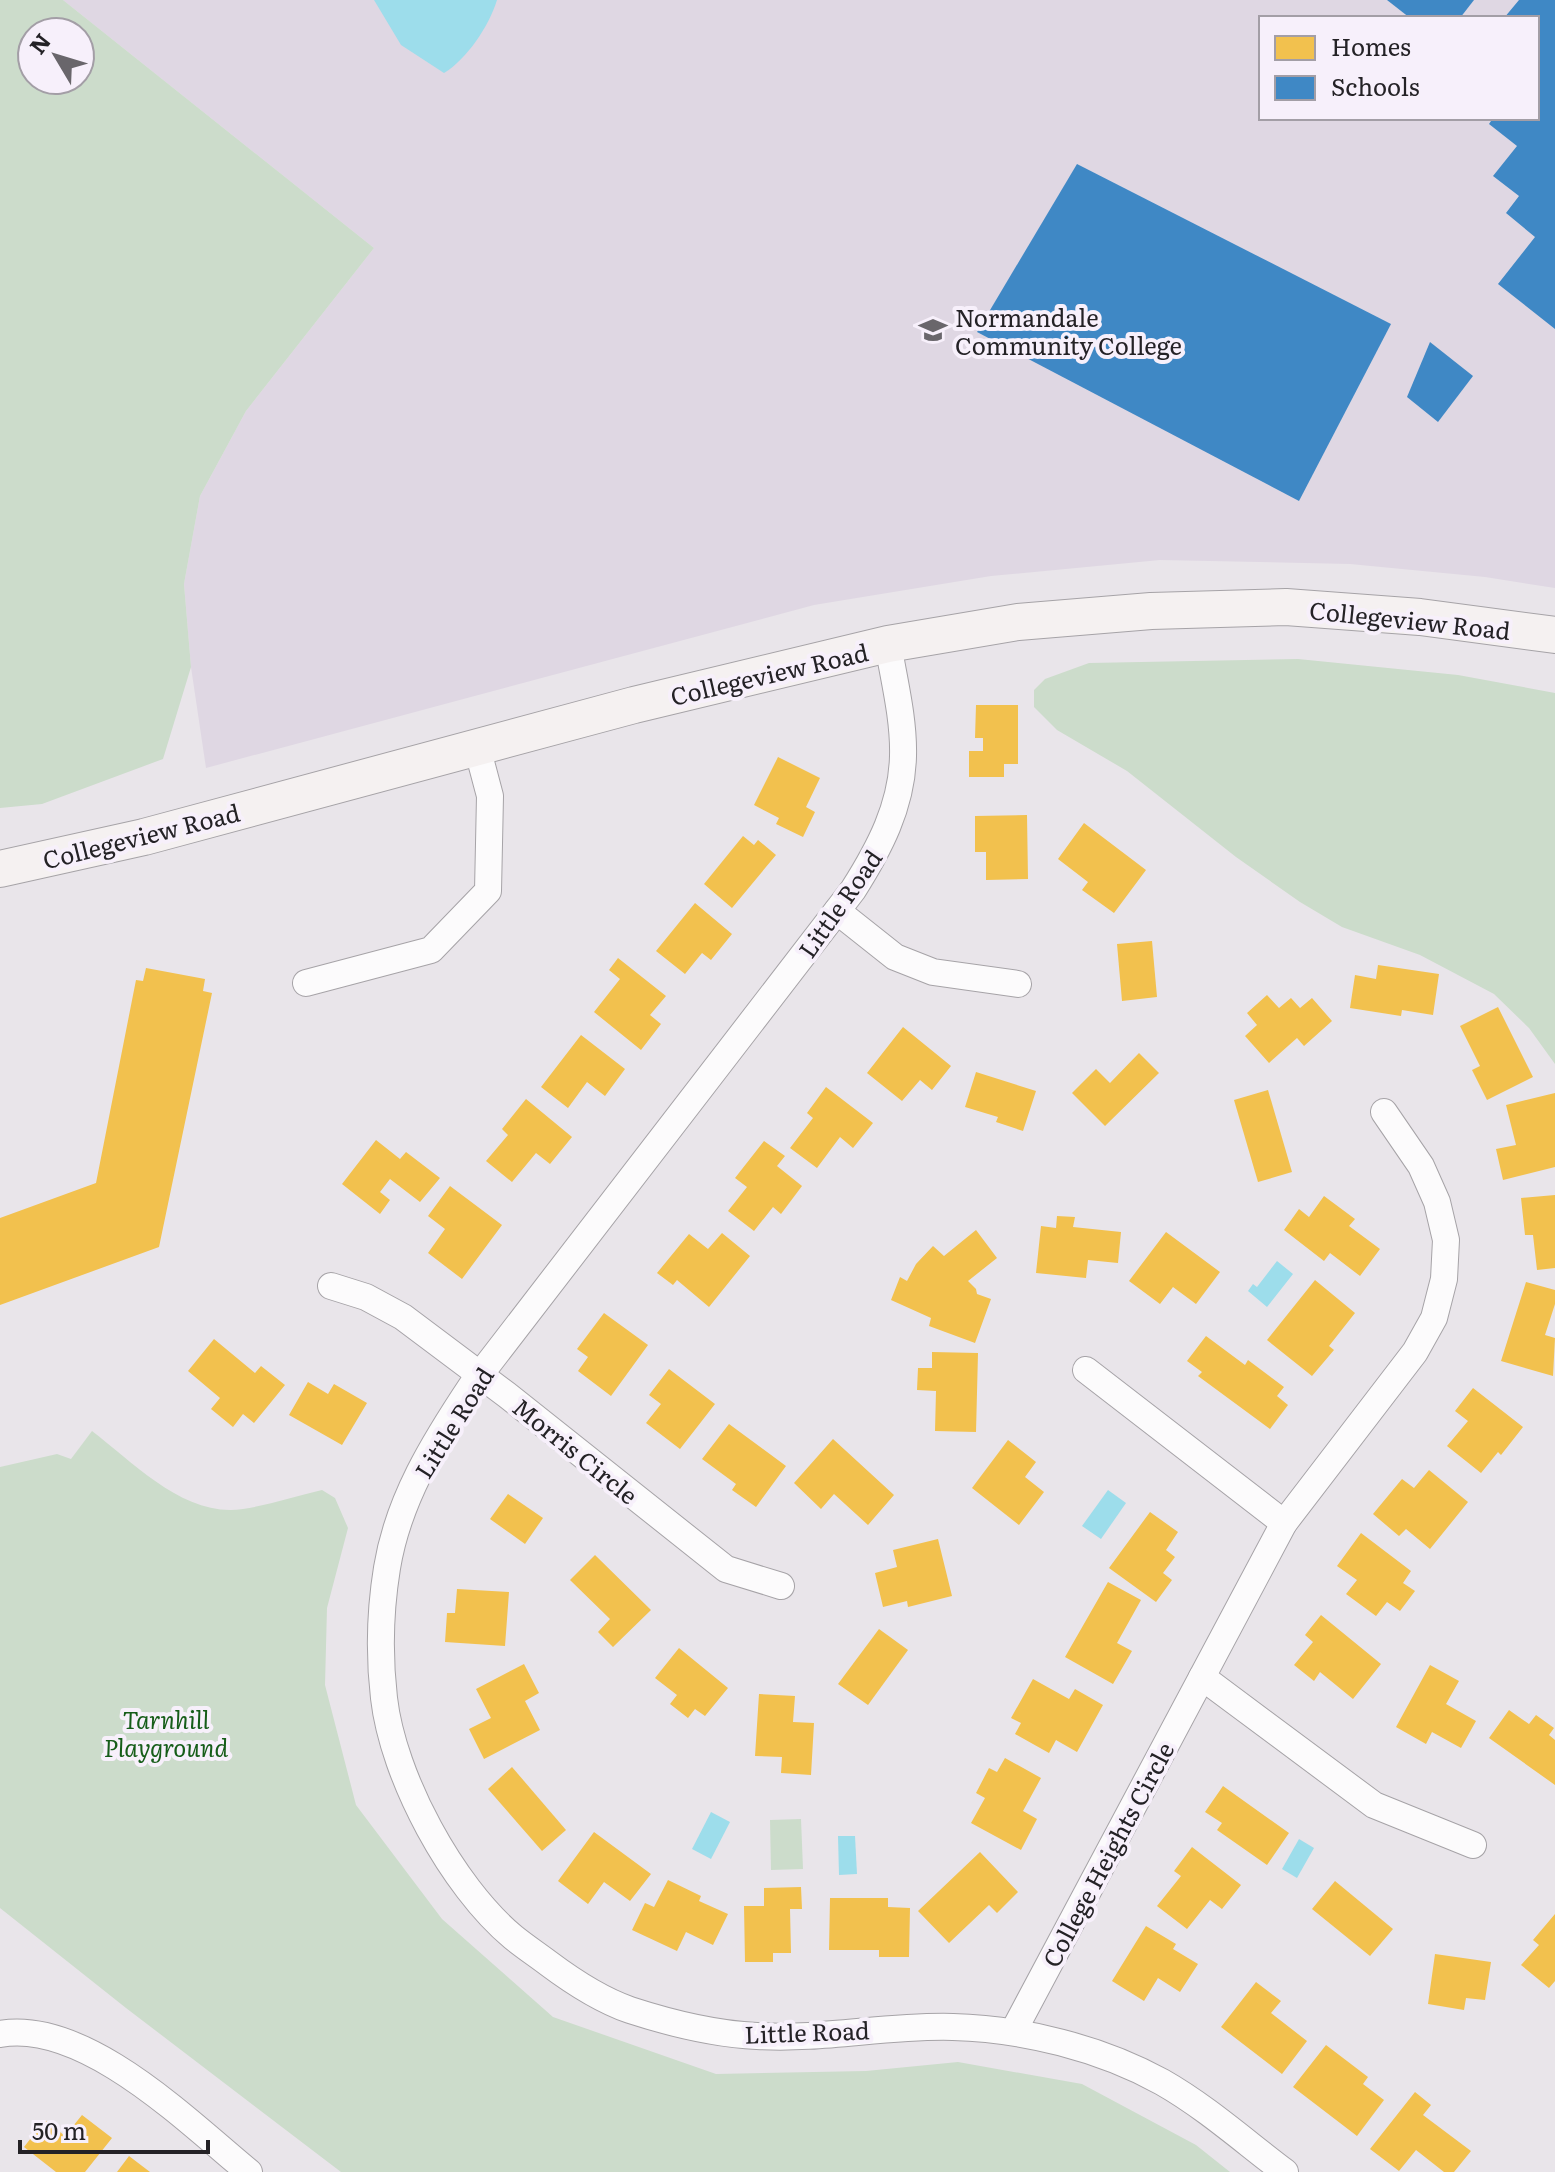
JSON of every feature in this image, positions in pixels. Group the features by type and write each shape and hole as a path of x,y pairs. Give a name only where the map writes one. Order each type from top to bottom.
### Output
{"street":[{"name":"Collegeview Road","path":"0,869 144,837 554,724 888,644 1018,622 1151,611 1286,607 1420,617 1555,635"},
{"name":"Little Road","path":"888,644 903,756 897,803 879,849 837,911 480,1375 434,1442 405,1503 387,1566 380,1635 384,1702 402,1767 428,1829 465,1886 511,1936 566,1976 625,2008 690,2027 757,2036 940,2027 1013,2032 1095,2053 1162,2082 1285,2172"},
{"path":"306,983 431,950 488,891 490,796 477,747"},
{"path":"837,911 895,957 933,972 1018,984"},
{"name":"College Heights Circle","path":"1013,2032 1284,1523 1415,1352 1434,1318 1444,1279 1446,1240 1437,1202 1421,1166 1384,1112"},
{"name":"Morris Circle","path":"331,1286 366,1297 403,1317 726,1569 781,1586"},
{"path":"1086,1370 1284,1523"},
{"path":"1202,1677 1374,1805 1473,1845"},
{"path":"4,2033 53,2038 94,2053 132,2077 249,2172"}],"shaded area":[{"name":"Normandale Community College","path":"63,0 1555,0 1555,588 1485,577 1350,564 1160,560 991,576 814,605 206,768 191,667 184,584 200,496 246,411 374,248 96,26 96,16 83,16"}],"green space":[{"path":"0,0 63,0 83,16 16,16 16,96 96,96 96,26 374,248 246,411 200,496 184,584 191,667 163,759 42,804 0,808"},
{"path":"1298,659 1458,675 1555,693 1555,1064 1529,1028 1494,994 1420,955 1342,927 1300,902 1236,857 1127,771 1057,730 1034,707 1034,690 1045,679 1089,663"},
{"name":"Tarnhill Playground","path":"92,1431 162,1485 201,1505 222,1510 243,1509 322,1490 335,1498 348,1528 327,1608 325,1685 356,1805 442,1919 553,2017 716,2074 866,2071 958,2062 1082,2084 1196,2145 1230,2172 341,2172 0,1908 0,1467 57,1454 71,1459"},
{"path":"801,1819 803,1869 771,1870 770,1820"}],"water":[{"path":"374,0 497,0 476,41 444,73 401,45"},
{"path":"1277,1261 1293,1274 1267,1307 1248,1291 1253,1284 1257,1287"},
{"path":"1108,1490 1126,1503 1101,1539 1082,1526"},
{"path":"711,1812 730,1822 711,1859 692,1849"},
{"path":"838,1836 855,1836 857,1874 839,1875"},
{"path":"1299,1839 1314,1848 1297,1878 1282,1869"}],"building: Homes":[{"path":"976,705 1018,705 1018,764 1004,764 1004,777 969,777 969,751 983,751 983,738 975,738"},
{"path":"778,757 820,778 806,807 815,812 803,837 776,824 779,818 754,805"},
{"path":"1027,815 1028,879 986,880 986,852 975,852 975,816"},
{"path":"1084,823 1146,870 1114,913 1082,890 1088,882 1058,859"},
{"path":"743,836 754,845 758,840 776,855 732,908 704,884"},
{"path":"695,903 732,934 711,960 702,953 685,974 656,951"},
{"path":"1152,941 1157,997 1122,1001 1117,944"},
{"path":"618,958 666,996 650,1015 661,1024 641,1050 594,1012 620,979 609,970"},
{"path":"1378,965 1439,974 1433,1015 1402,1010 1401,1016 1350,1008 1355,975 1376,979"},
{"path":"146,968 205,979 203,991 212,993 159,1247 0,1305 0,1218 96,1183 136,980 143,981"},
{"path":"1267,995 1279,1008 1291,998 1300,1008 1312,998 1332,1021 1304,1046 1297,1038 1269,1063 1245,1036 1257,1025 1247,1013"},
{"path":"1498,1007 1533,1077 1487,1100 1472,1070 1480,1066 1460,1026"},
{"path":"903,1027 951,1066 932,1090 920,1080 902,1101 867,1073"},
{"path":"581,1035 625,1069 605,1096 587,1082 568,1108 541,1087"},
{"path":"1139,1053 1159,1073 1105,1126 1072,1093 1096,1069 1110,1083"},
{"path":"976,1072 1036,1091 1023,1131 996,1122 998,1117 965,1107"},
{"path":"826,1087 873,1123 853,1148 840,1137 817,1168 790,1148 813,1118 807,1113"},
{"path":"1268,1090 1292,1172 1258,1182 1234,1100"},
{"path":"1555,1093 1555,1167 1503,1180 1496,1149 1516,1145 1506,1105"},
{"path":"526,1099 572,1137 550,1164 536,1153 512,1182 486,1161 508,1135 502,1129"},
{"path":"376,1140 400,1159 406,1152 440,1178 420,1202 390,1179 380,1192 390,1200 380,1214 342,1184"},
{"path":"764,1141 785,1156 777,1166 802,1186 781,1214 773,1207 754,1231 728,1211 747,1187 735,1178"},
{"path":"450,1186 502,1225 462,1279 428,1253 445,1229 428,1216"},
{"path":"1555,1195 1555,1268 1537,1270 1533,1235 1525,1235 1521,1198"},
{"path":"1324,1196 1355,1219 1349,1226 1380,1249 1360,1276 1330,1253 1324,1261 1284,1230 1299,1209 1309,1217"},
{"path":"1057,1216 1075,1217 1073,1227 1121,1232 1118,1263 1088,1260 1086,1278 1036,1273 1041,1226 1056,1228"},
{"path":"976,1230 997,1258 968,1281 977,1294 991,1299 975,1343 929,1326 931,1318 891,1300 900,1277 907,1281 916,1264 933,1246 944,1256"},
{"path":"1166,1232 1220,1272 1196,1304 1173,1287 1160,1304 1129,1281"},
{"path":"722,1233 750,1256 709,1307 677,1280 673,1285 657,1273 689,1234 708,1249"},
{"path":"1315,1280 1355,1313 1329,1346 1334,1350 1312,1376 1267,1340"},
{"path":"1526,1282 1555,1290 1555,1304 1545,1335 1555,1338 1553,1376 1501,1361"},
{"path":"604,1313 648,1345 611,1396 578,1371 588,1357 577,1349"},
{"path":"1206,1336 1245,1365 1248,1360 1284,1387 1277,1396 1288,1405 1270,1429 1198,1376 1202,1372 1187,1361"},
{"path":"214,1339 255,1373 261,1366 285,1385 254,1423 243,1414 233,1427 211,1409 220,1398 188,1371"},
{"path":"932,1352 978,1353 976,1432 935,1431 936,1391 917,1390 918,1368 932,1368"},
{"path":"669,1369 715,1404 680,1449 646,1423 661,1404 649,1395"},
{"path":"308,1382 328,1394 334,1384 367,1403 342,1445 289,1415"},
{"path":"1473,1388 1523,1427 1501,1455 1498,1452 1481,1473 1447,1446 1468,1421 1455,1411"},
{"path":"729,1424 786,1466 756,1507 732,1490 736,1484 702,1459"},
{"path":"833,1439 894,1495 868,1525 834,1494 821,1509 794,1483"},
{"path":"1008,1440 1036,1462 1025,1477 1044,1492 1019,1525 972,1488"},
{"path":"1429,1470 1468,1502 1430,1549 1406,1529 1399,1536 1373,1514 1402,1479 1414,1488"},
{"path":"508,1494 543,1518 525,1544 490,1519"},
{"path":"1150,1512 1178,1532 1166,1550 1175,1557 1163,1573 1172,1580 1156,1602 1109,1568"},
{"path":"1361,1533 1411,1571 1403,1583 1415,1591 1400,1611 1387,1602 1376,1616 1346,1594 1357,1580 1337,1566"},
{"path":"938,1539 952,1596 908,1607 907,1601 883,1607 875,1573 897,1567 893,1550"},
{"path":"595,1555 651,1610 613,1647 598,1632 610,1619 570,1580"},
{"path":"1108,1582 1141,1600 1117,1643 1132,1651 1113,1684 1065,1657"},
{"path":"457,1589 509,1592 505,1646 445,1642 447,1613 455,1613"},
{"path":"1321,1615 1381,1664 1353,1699 1320,1672 1314,1681 1294,1665 1313,1642 1305,1635"},
{"path":"879,1629 908,1650 868,1705 838,1684"},
{"path":"679,1648 728,1688 705,1716 695,1709 688,1718 670,1704 677,1695 655,1678"},
{"path":"524,1664 539,1693 525,1701 540,1730 484,1759 469,1729 491,1718 476,1689"},
{"path":"1430,1665 1459,1681 1446,1704 1476,1721 1461,1748 1432,1732 1426,1744 1396,1727"},
{"path":"1033,1679 1069,1699 1075,1689 1103,1705 1077,1752 1056,1740 1049,1753 1015,1734 1021,1723 1011,1718"},
{"path":"759,1694 795,1696 793,1722 814,1723 811,1775 781,1773 782,1757 755,1756"},
{"path":"1509,1710 1529,1724 1536,1715 1554,1728 1549,1735 1555,1740 1555,1785 1489,1738"},
{"path":"1005,1758 1041,1778 1023,1811 1037,1819 1021,1850 971,1823 985,1798 976,1793 989,1768 997,1772"},
{"path":"512,1767 566,1830 542,1851 488,1789"},
{"path":"1223,1786 1289,1833 1267,1865 1217,1830 1222,1823 1205,1812"},
{"path":"594,1832 651,1874 630,1901 604,1882 588,1904 558,1881"},
{"path":"1192,1847 1241,1885 1222,1909 1210,1900 1187,1929 1157,1906 1181,1876 1174,1871"},
{"path":"980,1852 1018,1892 997,1913 989,1905 949,1943 918,1911"},
{"path":"668,1880 701,1896 699,1901 728,1914 713,1945 686,1932 677,1951 632,1930 645,1903 654,1907"},
{"path":"1335,1881 1393,1929 1370,1956 1312,1909"},
{"path":"801,1887 802,1909 790,1909 791,1953 773,1953 773,1962 745,1962 744,1906 764,1906 764,1888"},
{"path":"830,1898 888,1898 888,1907 910,1908 909,1957 879,1957 879,1950 829,1950"},
{"path":"1555,1914 1555,1981 1549,1988 1521,1965 1539,1945 1533,1940"},
{"path":"1146,1926 1176,1944 1173,1949 1198,1964 1180,1992 1158,1978 1144,2001 1112,1981"},
{"path":"1435,1954 1491,1962 1485,2000 1466,1998 1464,2010 1428,2004"},
{"path":"1256,1982 1281,2001 1271,2013 1307,2041 1282,2074 1221,2027"},
{"path":"1326,2045 1368,2077 1363,2084 1384,2100 1357,2136 1293,2087"},
{"path":"1415,2092 1431,2105 1423,2115 1471,2151 1454,2172 1444,2172 1416,2150 1399,2171 1370,2149"},
{"path":"82,2115 112,2138 85,2172 56,2172 24,2147 45,2120 65,2136"},
{"path":"129,2156 150,2172 117,2172"}],"building: Schools":[{"path":"1387,0 1474,0 1462,16 1407,16"},
{"path":"1519,0 1555,0 1555,329 1498,284 1535,237 1506,213 1519,196 1493,176 1517,146 1489,124 1492,120 1539,120 1539,16 1506,16"},
{"path":"1077,164 1391,324 1299,501 977,332"},
{"path":"1430,342 1473,376 1438,422 1407,397"}],"place":[{"name":"Normandale Community College","path":"933,330"}]}
